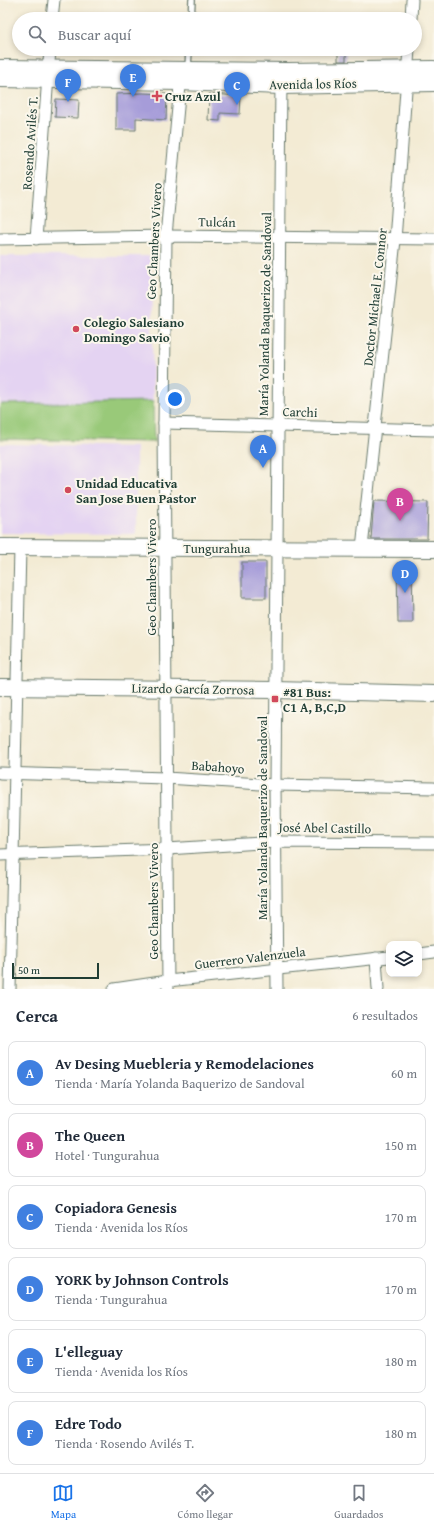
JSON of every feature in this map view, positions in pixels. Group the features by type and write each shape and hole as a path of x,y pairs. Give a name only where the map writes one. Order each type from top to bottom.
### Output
{"main road":[{"name":"Avenida los Ríos","path":"0,68 49,75"},
{"name":"Avenida los Ríos","path":"0,79 49,75 281,78 407,76 434,69"},
{"name":"Avenida los Ríos","path":"407,76 434,83"},
{"name":"Tungurahua","path":"0,547 434,549"},
{"name":"Lizardo García Zorrosa","path":"0,687 275,690 434,694"}],"street":[{"path":"53,12 54,0"},
{"path":"411,12 412,0"},
{"name":"Rosendo Avilés T.","path":"36,239 50,56"},
{"name":"Doctor Michael E. Connor","path":"362,548 395,240 408,56"},
{"name":"Geo Chambers Vivero","path":"168,985 164,423 166,236 184,76"},
{"name":"María Yolanda Baquerizo de Sandoval","path":"277,989 274,785 281,78"},
{"name":"Tulcán","path":"0,239 166,236 395,240 434,239"},
{"name":"Carchi","path":"164,423 434,430"},
{"path":"10,989 20,548"},
{"name":"Babahoyo","path":"0,773 166,778 274,785 434,788"},
{"name":"José Abel Castillo","path":"0,855 167,849 275,842 434,844"},
{"path":"422,954 434,952"},
{"name":"Guerrero Valenzuela","path":"114,989 168,985 277,969 386,956"},
{"path":"376,958 378,989"}],"lane":[{"path":"191,12 192,0"},
{"path":"184,76 188,56"}],"shaded area":[{"name":"Colegio Salesiano Domingo Savio","path":"0,256 151,256 153,401 0,404"},
{"name":"Unidad Educativa San Jose Buen Pastor","path":"0,444 136,447 136,534 0,533"}],"green space":[{"path":"153,401 154,442 0,439 0,404"}],"building":[{"path":"338,56 346,56 346,61 338,61"},
{"path":"116,94 167,94 166,120 136,118 136,130 116,130"},
{"path":"209,94 241,96 240,114 220,113 220,121 208,120"},
{"path":"56,99 79,100 78,118 55,117"},
{"path":"374,501 428,502 427,539 371,539"},
{"path":"242,562 266,562 266,598 242,598"},
{"path":"397,563 412,563 413,623 398,623"}],"place":[{"name":"Cruz Azul","path":"157,96"},
{"name":"L'elleguay","path":"133,97"},
{"name":"Edre Todo","path":"68,102"},
{"name":"Copiadora Genesis","path":"237,105"},
{"name":"Colegio Salesiano Domingo Savio","path":"76,329"},
{"name":"Av Desing Muebleria y Remodelaciones","path":"263,468"},
{"name":"Unidad Educativa San Jose Buen Pastor","path":"68,490"},
{"name":"The Queen","path":"400,521"},
{"name":"YORK by Johnson Controls","path":"405,593"},
{"name":"#81 Bus: C1 A, B,C,D","path":"275,699"}]}
